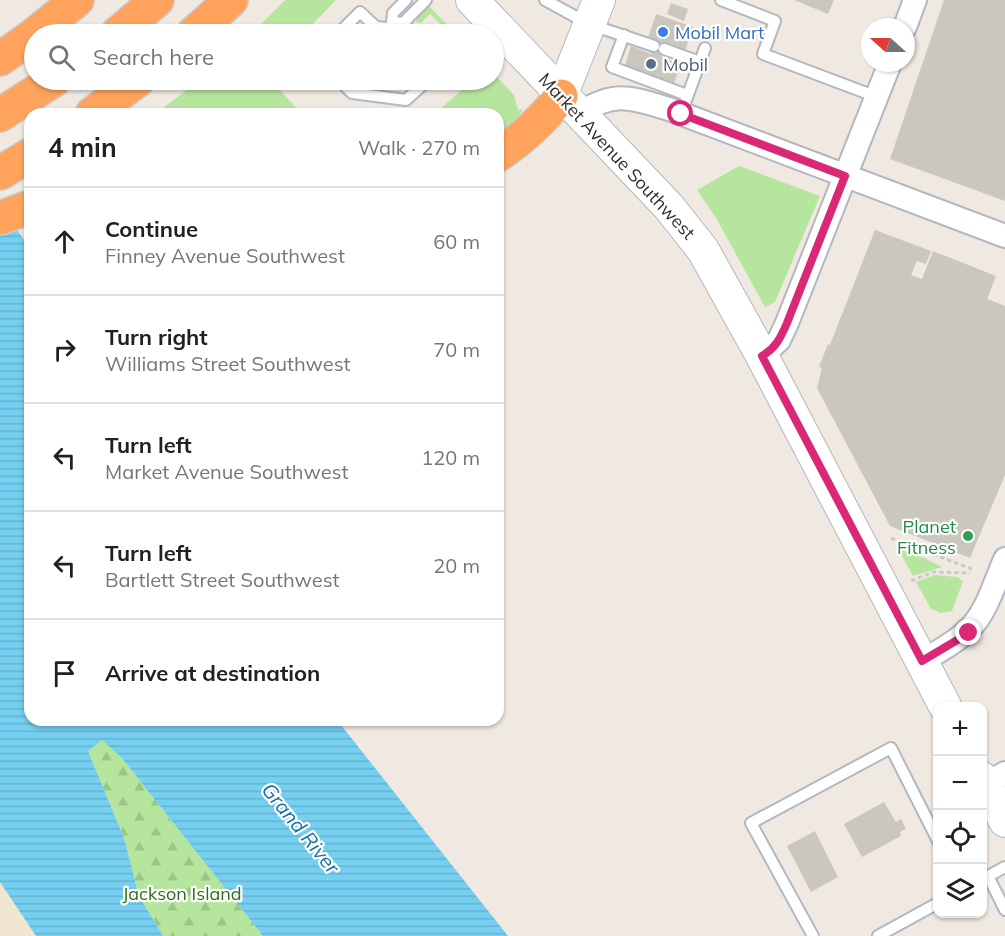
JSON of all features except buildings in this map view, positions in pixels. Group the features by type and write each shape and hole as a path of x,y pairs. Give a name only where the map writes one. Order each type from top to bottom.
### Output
{"highway":[{"path":"48,24 77,0"},
{"path":"129,24 157,0"},
{"path":"204,24 231,0"},
{"path":"0,58 24,42"},
{"path":"0,115 39,90"},
{"path":"100,108 124,90"},
{"path":"504,151 544,118 570,104"},
{"path":"0,218 24,209"}],"main road":[{"name":"Market Avenue Southwest","path":"472,0 495,24"},
{"path":"570,104 594,12"},
{"name":"Market Avenue Southwest","path":"504,34 689,230 715,269 943,702"},
{"path":"991,778 1005,821"}],"street":[{"path":"908,18 915,0"},
{"path":"762,356 779,340 787,323 887,72"},
{"path":"570,104 597,102 621,96 684,104 845,176 1005,236"},
{"path":"922,661 956,642 978,622 1005,559"}],"lane":[{"path":"392,24 406,0"},
{"path":"392,24 426,0"},
{"path":"545,0 594,12 624,35 700,62"},
{"path":"721,0 775,21 763,54 877,97"},
{"path":"348,24 360,12 373,24"},
{"path":"624,35 612,67 684,104 705,48"},
{"path":"350,90 352,93 406,100 417,90"},
{"path":"813,936 751,823 891,748 933,831"},
{"path":"987,877 1005,867"},
{"path":"987,881 1005,910"},
{"path":"878,936 933,906"}],"path":[{"path":"891,538 972,568"},
{"path":"911,581 933,572 970,573"}],"shaded area":[{"path":"0,882 36,936 0,936"}],"green space":[{"path":"285,0 336,0 313,24 261,24"},
{"path":"429,6 446,24 440,24 430,14 421,23 416,22 416,16"},
{"path":"504,84 514,95 518,110 523,109 515,122 504,131 504,108 442,108 461,90 504,90"},
{"path":"187,90 280,90 296,108 163,108"},
{"path":"739,166 820,196 775,302 765,307 716,218 697,190"},
{"path":"898,549 914,553 942,567 913,576"},
{"path":"935,575 957,577 963,581 952,611 941,613 931,609 916,582"},
{"name":"Jackson Island","path":"102,739 121,757 263,936 163,936 139,896 124,838 88,751"}],"water":[{"name":"Grand River","path":"0,204 24,240 24,726 342,726 508,936 263,936 121,757 102,740 88,751 124,838 139,896 163,936 36,936 0,882"}],"place":[{"name":"Mobil Mart","path":"663,32"},
{"name":"Mobil","path":"651,64"},
{"name":"Planet Fitness","path":"968,536"}],"route":[{"path":"681,114 845,176 787,323 779,340 762,356 922,661 969,633"}]}
